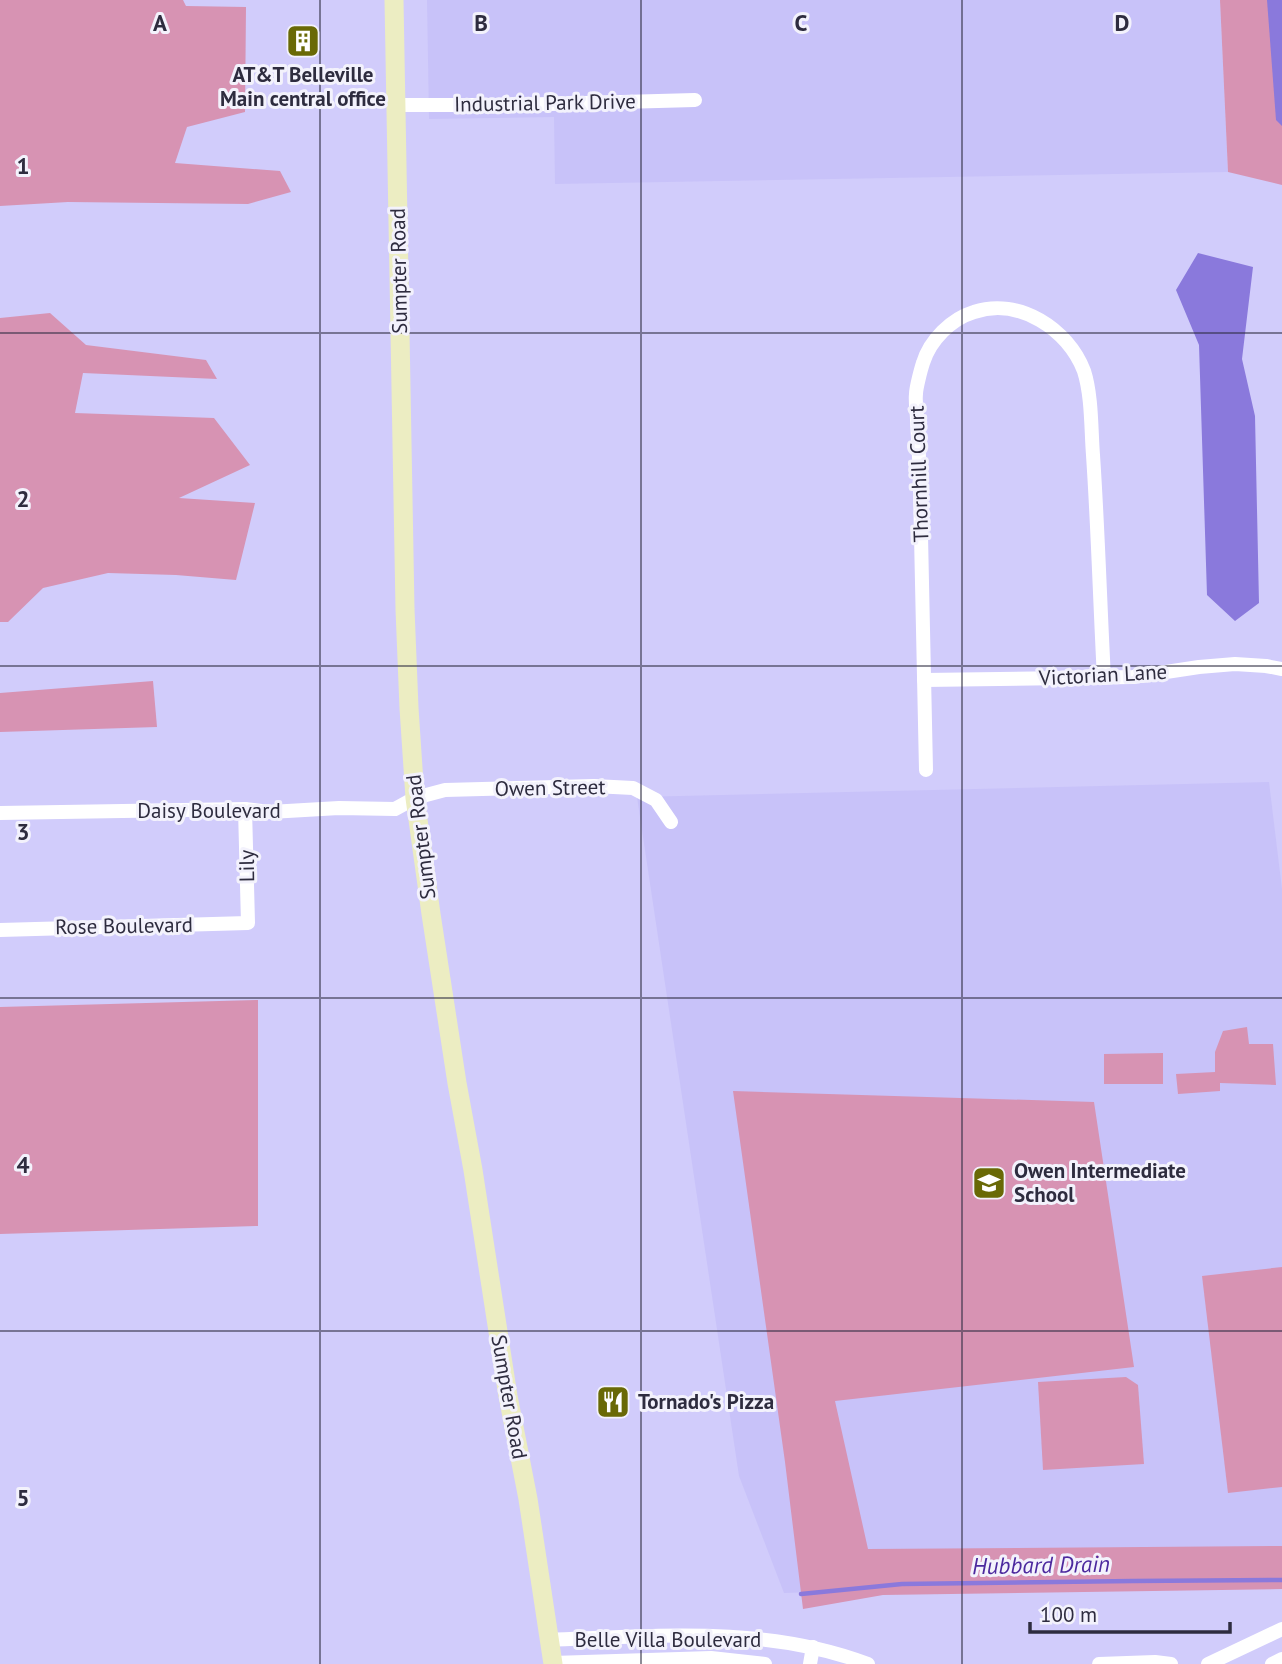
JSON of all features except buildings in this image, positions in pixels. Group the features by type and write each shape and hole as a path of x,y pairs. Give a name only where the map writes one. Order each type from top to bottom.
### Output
{"street":[{"name":"Sumpter Road","path":"394,0 405,609 415,798 442,992 553,1663"},
{"name":"Industrial Park Drive","path":"395,105 524,105 695,100"},
{"name":"Thornhill Court","path":"926,770 916,393 923,362 936,338 956,320 969,314 1000,309 1030,315 1057,332 1070,346 1084,374 1088,389 1094,480 1104,678"},
{"name":"Victorian Lane","path":"924,680 1133,677 1217,665 1282,669"},
{"name":"Owen Street","path":"415,798 445,790 594,786 633,788 656,800 671,822"},
{"name":"Daisy Boulevard","path":"0,813 394,809 415,798"},
{"name":"Lily","path":"245,809 248,923"},
{"name":"Rose Boulevard","path":"0,930 248,923"},
{"path":"1208,1664 1282,1629"},
{"name":"Belle Villa Boulevard","path":"549,1640 719,1636 770,1639 813,1647 868,1664"},
{"path":"810,1664 813,1647"},
{"path":"553,1663 711,1658 765,1664"},
{"path":"1272,1664 1282,1659"},
{"path":"1099,1664 1171,1664"}],"shaded area":[{"path":"0,0 183,0 186,6 246,7 245,112 187,127 175,163 280,171 291,192 248,204 68,202 0,206"},
{"path":"427,0 1220,0 1228,172 555,184 554,117 429,119"},
{"path":"1220,0 1282,0 1282,185 1228,172"},
{"path":"1267,0 1282,0 1282,126 1276,120"},
{"path":"1198,253 1253,267 1242,359 1255,416 1259,603 1235,621 1207,595 1199,345 1176,290"},
{"path":"50,313 86,345 206,360 217,379 83,373 75,413 214,418 250,465 179,498 255,503 236,580 108,573 43,588 8,622 0,622 0,318"},
{"path":"153,681 157,727 0,732 0,693"},
{"name":"Owen Intermediate School","path":"1269,782 1282,889 1282,1577 784,1593 739,1476 637,797"},
{"path":"258,1000 258,1226 0,1234 0,1007"},
{"path":"1247,1027 1249,1044 1273,1044 1276,1085 1220,1083 1220,1091 1178,1094 1176,1074 1215,1072 1215,1052 1223,1031"},
{"path":"1163,1053 1163,1084 1104,1084 1104,1054"},
{"path":"733,1091 1094,1102 1134,1367 835,1401 868,1549 1282,1546 1282,1589 883,1595 803,1609"},
{"path":"1282,1267 1282,1487 1228,1493 1202,1276"},
{"path":"1126,1377 1138,1385 1144,1464 1043,1470 1038,1382"}],"waterway":[{"name":"Hubbard Drain","path":"801,1594 902,1584 1282,1580"}],"place":[{"name":"AT&T Belleville Main central office","path":"303,41"},
{"name":"Owen Intermediate School","path":"989,1183"},
{"name":"Tornado's Pizza","path":"613,1402"}]}
